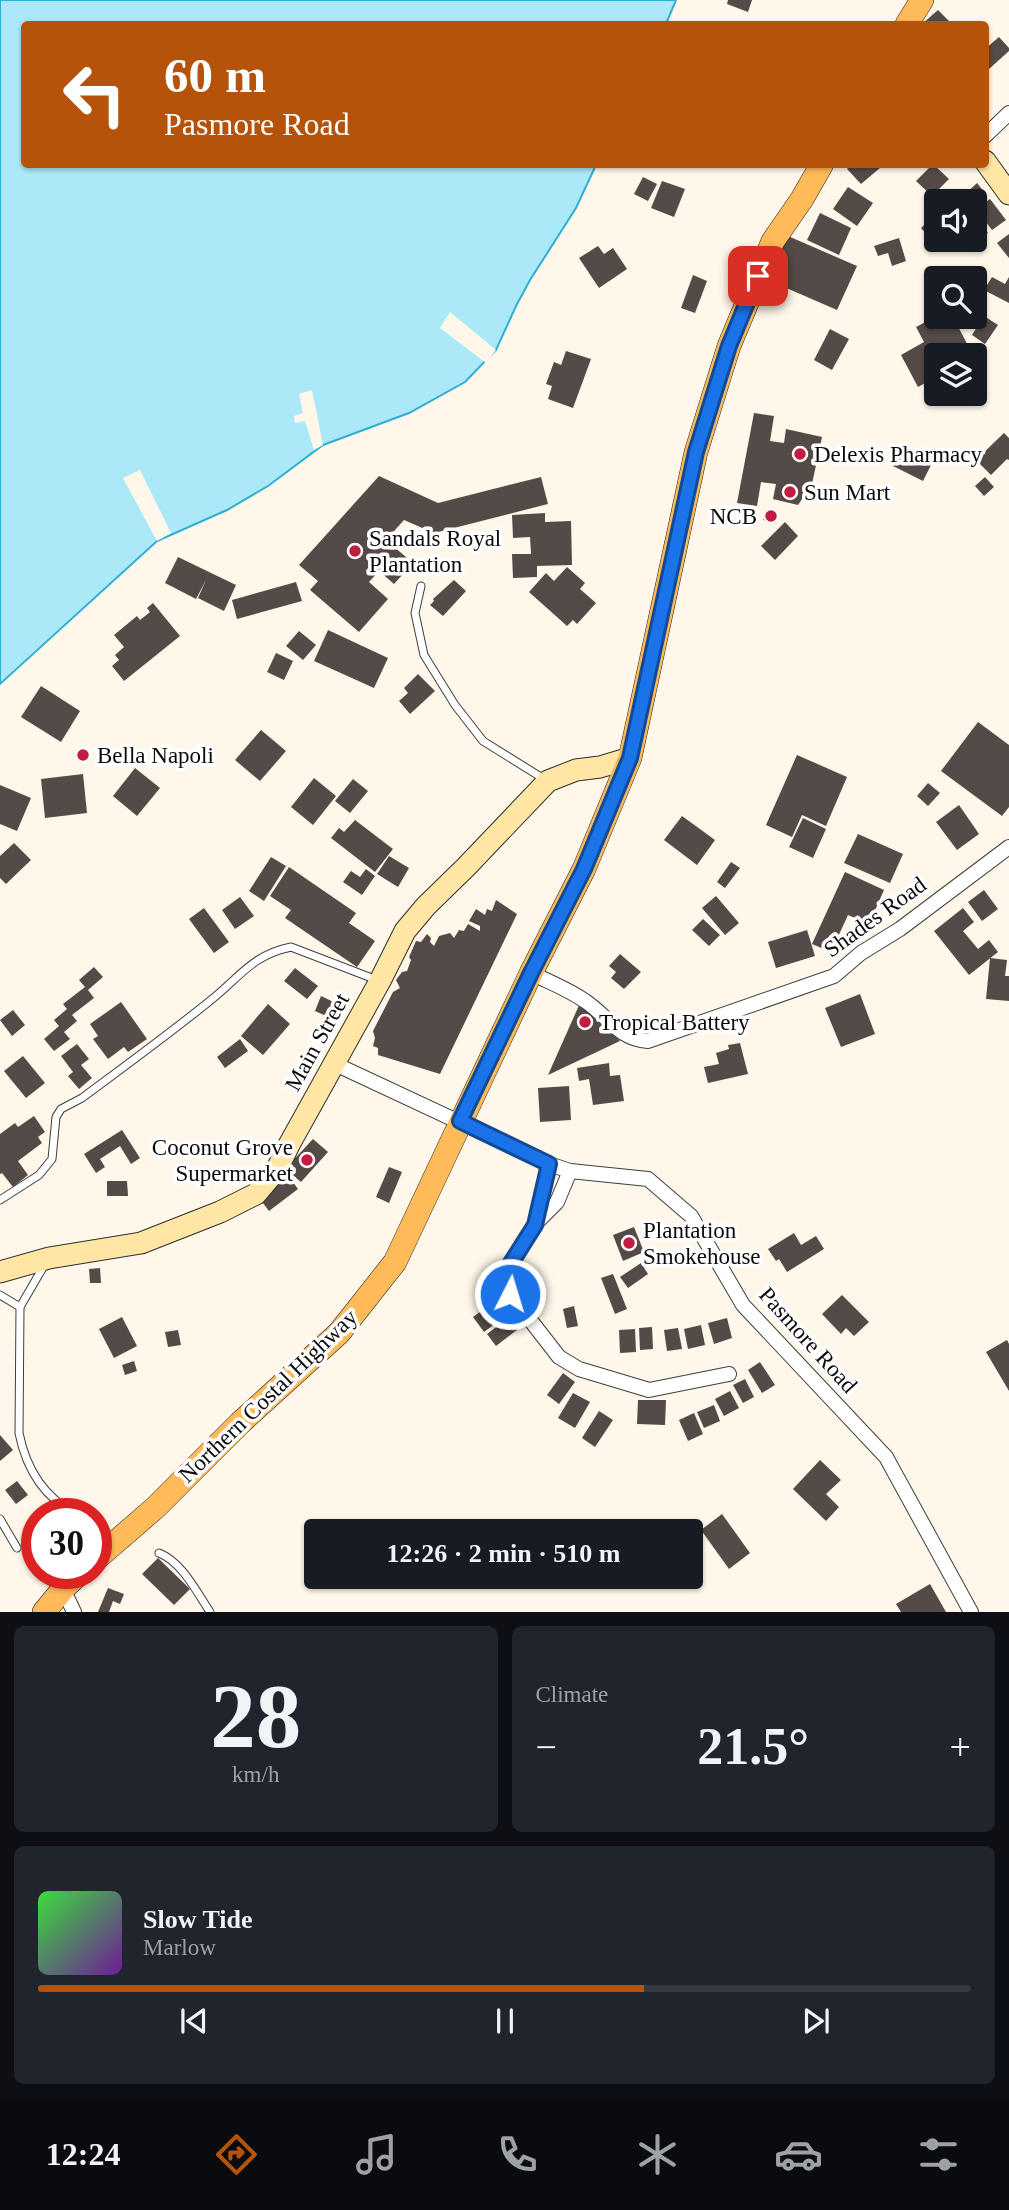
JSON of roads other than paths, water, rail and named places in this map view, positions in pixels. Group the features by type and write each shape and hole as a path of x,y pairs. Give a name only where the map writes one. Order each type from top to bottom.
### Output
{"main road":[{"path":"909,21 922,0"},
{"name":"Northern Costal Highway","path":"112,1545 155,1508 240,1423 339,1333 395,1262 531,973 584,869 630,758 696,452 729,346 773,241 820,168"},
{"path":"44,1612 63,1589"}],"street":[{"path":"989,132 1009,113"},
{"path":"989,166 1009,194"},
{"name":"Main Street","path":"1,1270 49,1258 141,1243 220,1212 257,1194 277,1169 405,931 426,906 548,782 576,770 600,767 630,758"},
{"name":"Shades Road","path":"531,973 582,999 627,1036 634,1040 648,1041 834,976 861,953 900,929 1009,847"},
{"name":"Pasmore Road","path":"334,1064 549,1164 570,1171 648,1179 691,1216 743,1305 886,1457 971,1612"},
{"path":"535,1225 549,1164"},
{"path":"570,1171 557,1202 535,1225 506,1271 510,1294 559,1357 579,1369 649,1390 729,1374"},
{"path":"63,1589 74,1612"}],"lane":[{"path":"421,586 415,613 424,655 455,705 483,741 548,782"},
{"path":"0,1200 39,1175 52,1159 56,1117 61,1109 82,1098 211,1000 251,963 291,947 380,981"},
{"path":"49,1258 20,1307 19,1433 22,1451 35,1479 53,1498"},
{"path":"0,1295 20,1307"},
{"path":"0,1520 17,1548"},
{"path":"159,1553 167,1556 181,1570 210,1612"}],"water":[{"path":"0,0 676,0 667,21 21,21 21,168 595,168 576,208 530,280 496,350 465,382 409,413 323,445 268,486 227,510 157,541 0,684"}],"place":[{"name":"Delexis Pharmacy","path":"800,454"},
{"name":"Sun Mart","path":"790,492"},
{"name":"NCB","path":"771,516"},
{"name":"Sandals Royal Plantation","path":"355,551"},
{"name":"Bella Napoli","path":"83,755"},
{"name":"Tropical Battery","path":"585,1022"},
{"name":"Coconut Grove Supermarket","path":"307,1160"},
{"name":"Plantation Smokehouse","path":"629,1243"}]}
